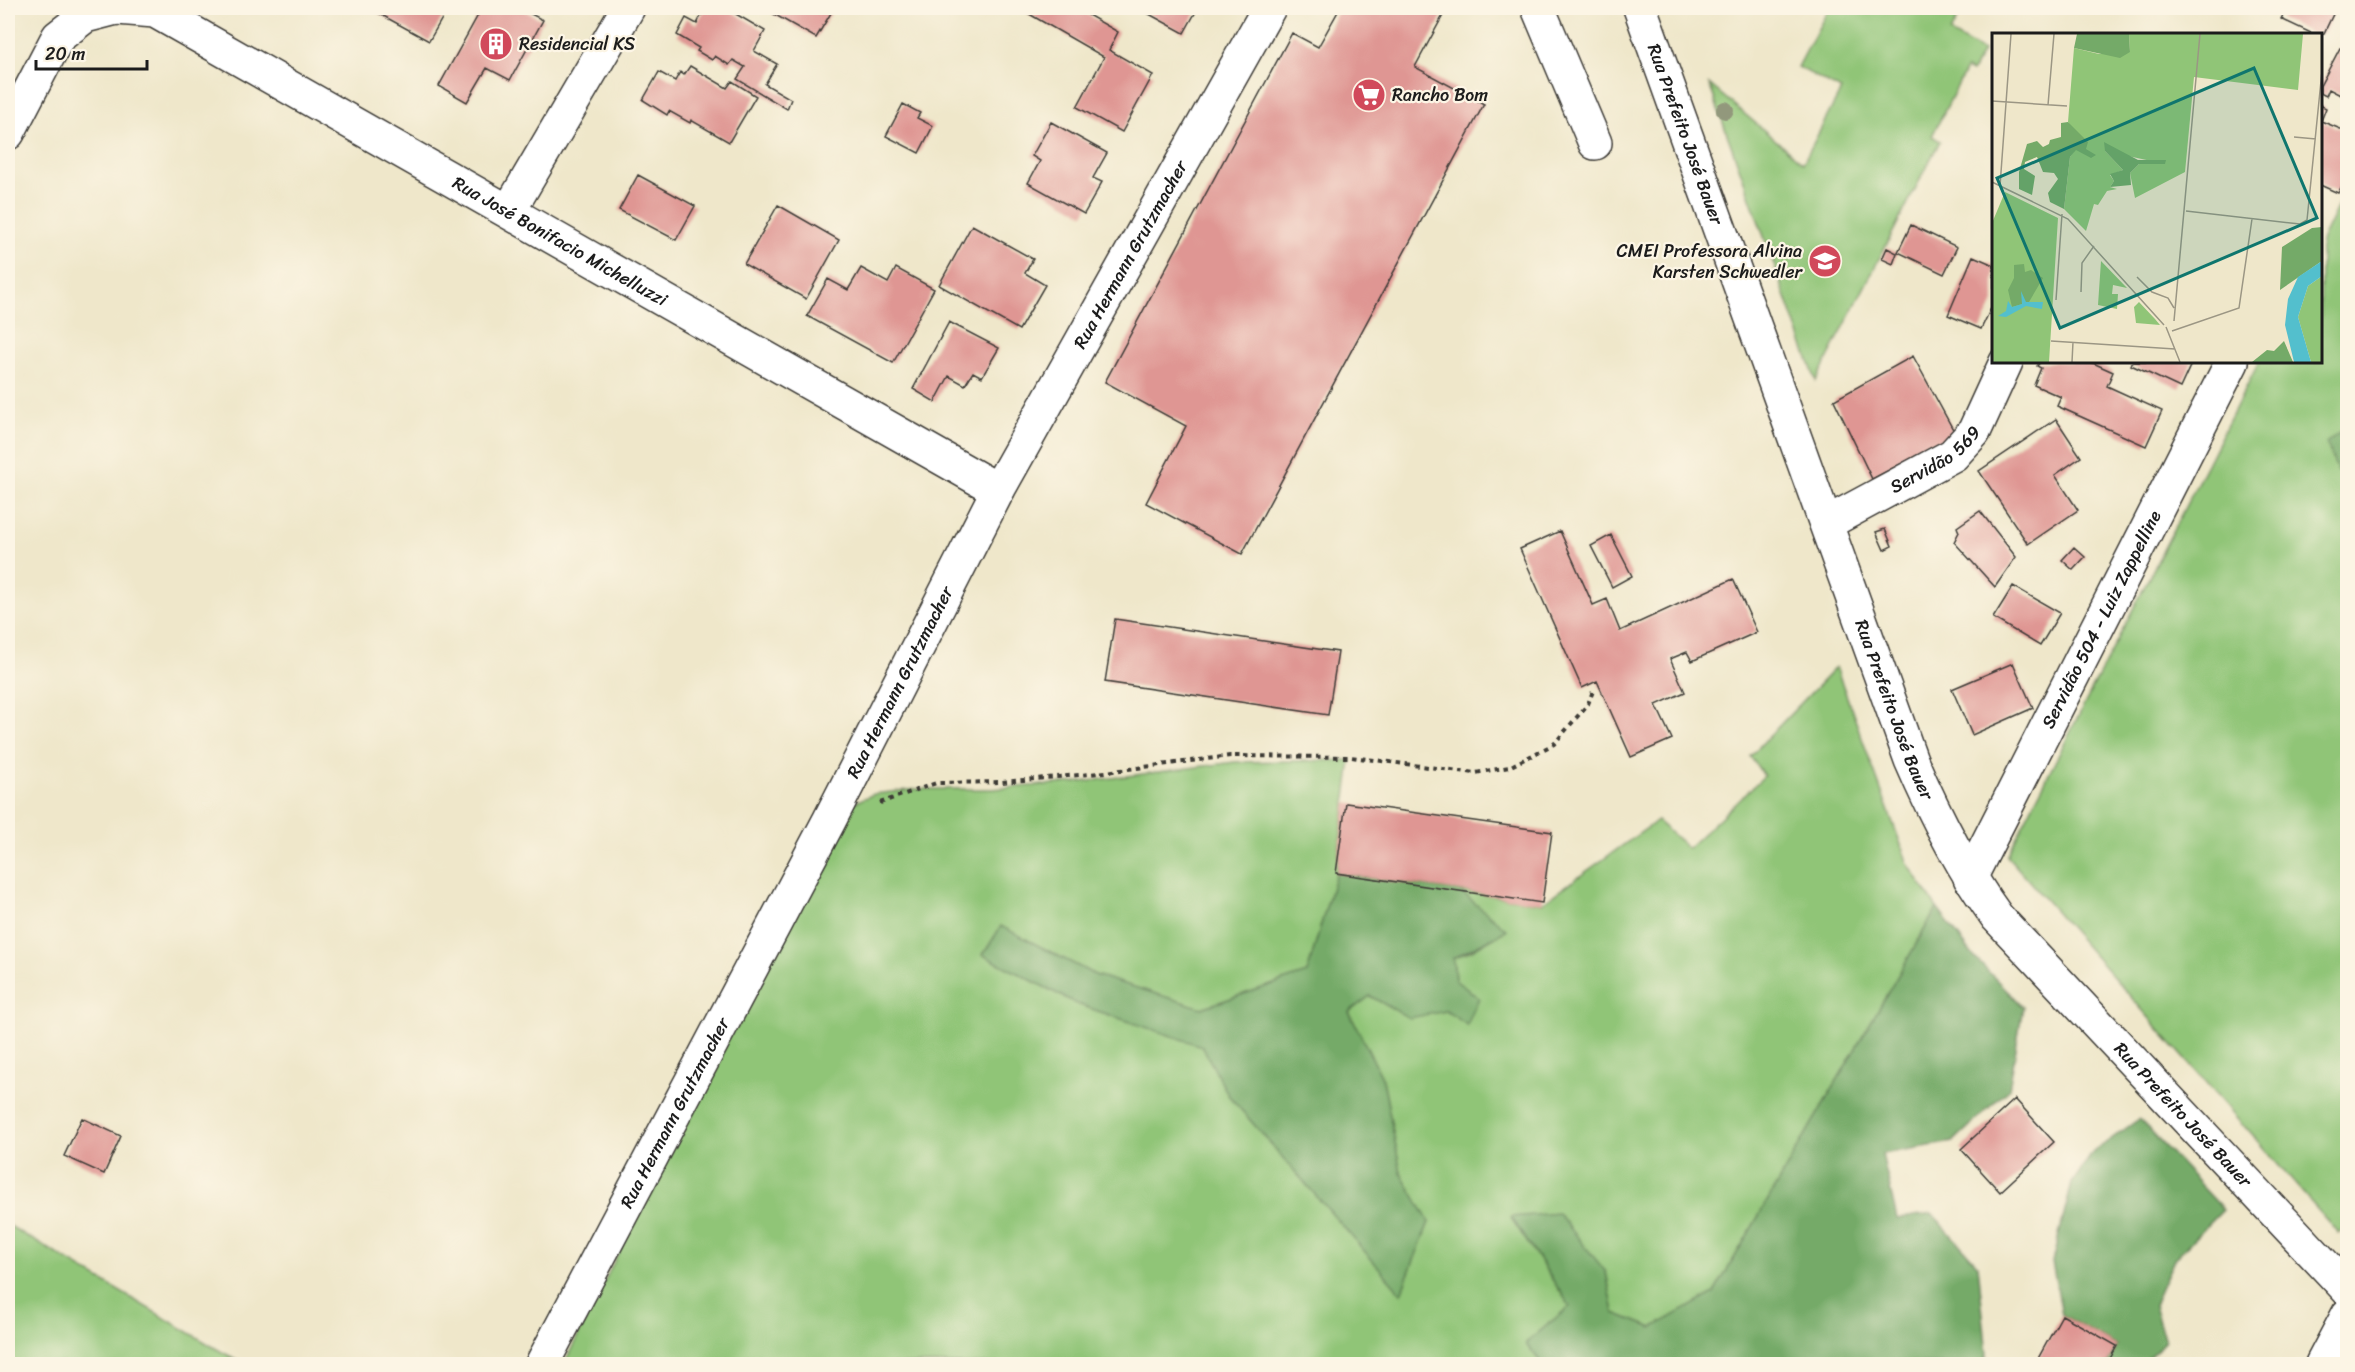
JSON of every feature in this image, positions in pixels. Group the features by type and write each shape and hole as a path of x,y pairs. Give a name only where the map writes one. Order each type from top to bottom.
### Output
{"street":[{"name":"Rua José Bonifacio Michelluzzi","path":"10,124 58,38 85,16 116,8 155,11 998,490"},
{"path":"509,211 628,8"},
{"name":"Rua Hermann Grutzmacher","path":"542,1365 829,821 998,490 1269,8"},
{"path":"1538,8 1595,143"},
{"name":"Rua Prefeito José Bauer","path":"1640,8 1911,760 1935,818 1970,879 1997,917 2044,970 2348,1290"},
{"name":"Servidão 569","path":"1827,523 1953,455 1974,432 2006,363"},
{"name":"Servidão 504 - Luiz Zappelline","path":"1970,879 2231,363"},
{"path":"2322,1365 2348,1315"}],"path":[{"path":"829,821 936,783 1002,782 1090,774 1230,756 1351,757 1475,773 1509,767 1554,744 1588,704 1593,691"}],"green space":[{"name":"CMEI Professora Alvina Karsten Schwedler","path":"1829,8 1954,8 1961,11 1950,33 1983,51 1972,72 1966,69 1932,136 1940,141 1816,381 1709,84 1803,163 1841,90 1798,67"},
{"path":"2347,187 2348,1224 2338,1233 2007,856 2258,363 2322,363 2322,239"},
{"path":"2347,426 2347,477 2338,472 2326,443"},
{"path":"1836,667 1908,864 1937,908 1714,1293 1653,1328 1614,1313 1606,1272 1511,1218 1570,1306 1526,1343 1542,1364 564,1364 829,821 848,805 874,794 918,789 992,789 1081,782 1235,762 1351,760 1336,873 1307,973 1201,1008 1095,975 1001,927 983,955 1077,1004 1202,1046 1229,1096 1401,1292 1429,1222 1401,1173 1383,1080 1349,1012 1370,996 1409,1017 1446,1011 1467,1024 1455,980 1453,958 1472,950 1506,930 1460,891 1542,903 1657,821 1688,848 1764,776 1750,756"},
{"path":"1336,873 1460,891 1507,930 1453,958 1455,980 1479,998 1467,1025 1446,1011 1409,1018 1370,996 1349,1012 1383,1080 1401,1173 1429,1222 1401,1293 1229,1096 1202,1046 1077,1004 983,955 1001,926 1095,975 1202,1008 1307,973"},
{"path":"1937,908 1975,958 2023,1007 2009,1089 1953,1142 1882,1154 1897,1219 1932,1213 1978,1265 1987,1355 1983,1364 1542,1364 1526,1343 1570,1306 1511,1217 1558,1213 1606,1272 1614,1313 1652,1328 1714,1293"},
{"path":"2139,1119 2223,1209 2174,1259 2154,1305 2165,1341 2144,1364 2107,1364 2117,1346 2062,1315 2052,1262 2072,1183 2093,1152"},
{"path":"8,1225 222,1352 245,1364 8,1364"}],"building":[{"path":"369,8 448,8 429,41"},
{"name":"Residencial KS","path":"482,8 519,8 543,20 510,80 487,68 467,102 439,86"},
{"path":"700,8 731,8 729,10 765,31 754,51 777,64 765,84 791,99 787,109 737,79 745,67 733,60 729,65 715,56 712,60 697,51 699,48 677,35 686,18 697,24 704,10"},
{"path":"763,8 834,8 816,38"},
{"path":"1027,8 1076,8 1118,32 1109,50 1153,75 1122,132 1077,107 1104,57 1024,11"},
{"path":"1138,8 1198,8 1184,33"},
{"path":"1340,8 1447,8 1415,67 1484,104 1242,554 1146,503 1186,426 1105,382 1292,33 1318,47"},
{"path":"2279,8 2336,8 2322,34 2311,33 2281,19 2284,13 2277,10"},
{"path":"2340,48 2348,51 2348,99 2329,89 2326,96 2322,94 2322,82"},
{"path":"690,66 727,88 732,81 756,96 729,142 691,120 690,123 669,111 667,115 643,100 659,72 675,81 680,72 684,75"},
{"path":"903,104 920,113 917,118 933,126 919,153 886,136"},
{"path":"2322,106 2326,108 2322,118"},
{"path":"2322,121 2348,132 2348,175 2338,193 2322,186"},
{"path":"1051,122 1107,153 1093,178 1102,182 1084,214 1028,183 1040,161 1032,156"},
{"path":"638,175 695,206 676,240 619,210"},
{"path":"778,205 839,240 806,299 744,264"},
{"path":"972,225 1033,259 1025,273 1045,285 1019,330 939,285"},
{"path":"1911,225 1957,247 1944,274 1898,252"},
{"path":"1887,248 1897,253 1893,264 1882,259"},
{"path":"1973,256 1992,264 1992,306 1981,329 1948,315"},
{"path":"861,268 888,283 896,268 934,289 893,363 807,316 828,279 848,290"},
{"path":"949,322 999,348 982,377 973,372 965,385 949,376 935,402 913,389"},
{"path":"1913,356 1956,435 1872,479 1834,400"},
{"path":"2039,363 2093,363 2113,372 2107,386 2162,411 2146,446 2057,406 2061,397 2034,385 2041,368 2037,366"},
{"path":"2132,363 2192,363 2180,388 2131,365"},
{"path":"2056,419 2081,457 2055,475 2078,510 2028,544 1979,471"},
{"path":"1980,511 2016,557 1995,587 1954,542 1959,532 1957,527"},
{"path":"1885,529 1892,546 1884,550 1876,532"},
{"path":"1560,531 1593,605 1607,599 1620,631 1733,579 1757,632 1692,661 1687,652 1670,659 1685,692 1656,705 1672,739 1631,757 1597,681 1582,688 1520,549"},
{"path":"1611,535 1632,576 1612,587 1591,546"},
{"path":"2074,547 2085,557 2073,570 2062,560"},
{"path":"2013,586 2060,613 2040,646 1993,618"},
{"path":"1115,619 1338,652 1328,715 1105,682"},
{"path":"2013,663 2033,708 1972,735 1952,689"},
{"path":"1346,803 1552,832 1542,903 1336,873"},
{"path":"2015,1099 2054,1142 2000,1192 1961,1149"},
{"path":"82,1118 121,1136 104,1174 64,1156"},
{"path":"2062,1315 2117,1346 2107,1364 2035,1364"}],"place":[{"name":"Residencial KS","path":"496,44"},
{"name":"Rancho Bom","path":"1369,95"},
{"name":"CMEI Professora Alvina Karsten Schwedler","path":"1825,261"}]}
